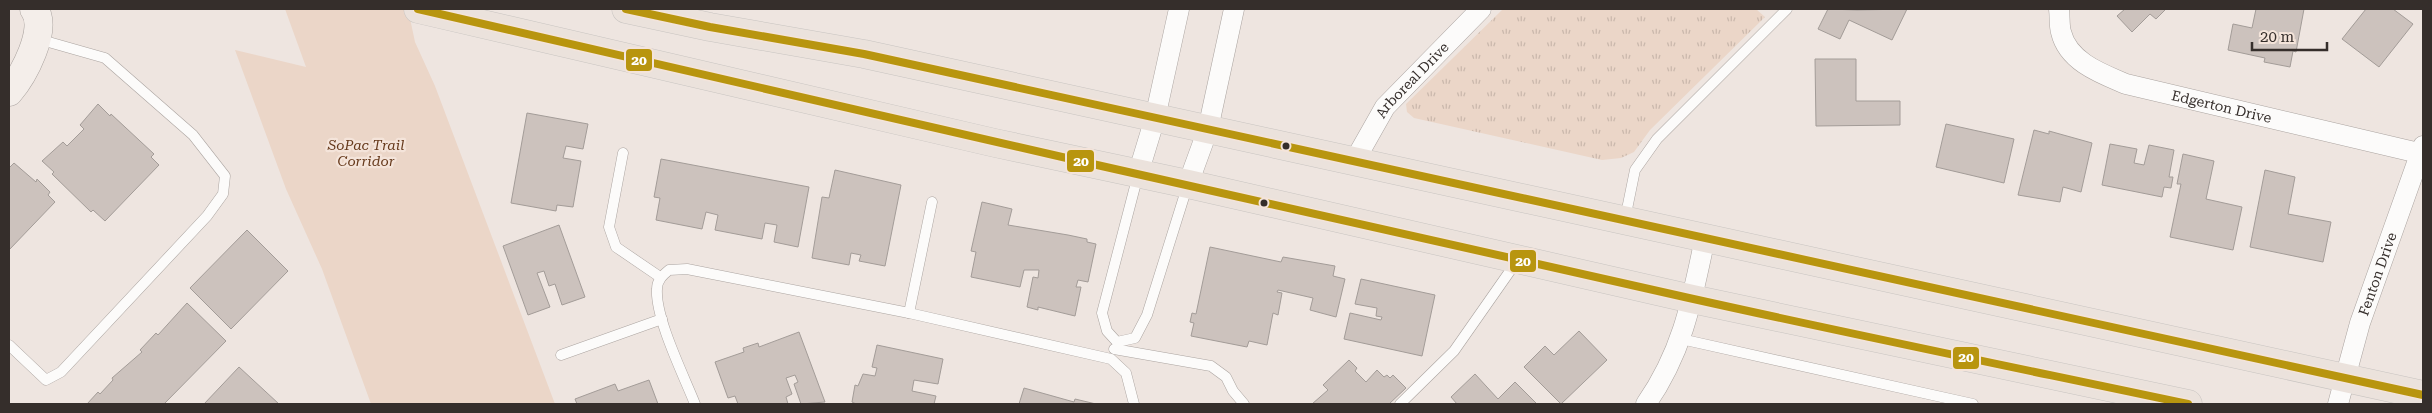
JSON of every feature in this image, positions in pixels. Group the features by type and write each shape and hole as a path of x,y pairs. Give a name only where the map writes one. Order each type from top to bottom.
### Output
{"main road":[{"path":"626,9 710,27 864,54 2423,395"},
{"path":"429,11 1692,299 2188,404"}],"street":[{"path":"9,92 28,61 38,39 38,14 34,9"},
{"path":"1138,174 1156,118 1179,9"},
{"path":"1188,184 1208,129 1234,9"},
{"name":"Arboreal Drive","path":"1355,160 1385,107 1481,9"},
{"name":"Edgerton Drive","path":"2059,9 2061,34 2074,54 2095,71 2118,81 2422,151"},
{"name":"Fenton Drive","path":"2338,404 2360,323 2422,151"},
{"path":"1646,404 1664,378 1681,339 1705,238"}],"lane":[{"path":"1624,220 1635,170 1657,139 1787,9"},
{"path":"9,345 46,380 61,372 207,216 223,194 225,176 193,135 105,58 38,39"},
{"path":"623,153 609,227 616,247 660,278"},
{"path":"1134,404 1126,373 1114,350 1102,313 1138,174"},
{"path":"1114,350 1135,338 1147,315 1188,184"},
{"path":"909,313 932,202"},
{"path":"1400,404 1454,351 1518,258"},
{"path":"696,404 662,319 657,288 660,278 669,270 686,269 909,313 1211,366 1226,377 1233,391 1244,404"},
{"path":"561,355 662,319"},
{"path":"1681,339 1973,404"}],"green space":[{"name":"SoPac Trail Corridor","path":"285,9 408,9 415,42 435,86 555,404 371,404 322,269 286,189 235,50 306,67"},
{"path":"1503,9 1756,9 1765,17 1650,130 1634,152 1621,158 1602,160 1414,118 1407,112 1406,104"}],"building":[{"path":"1828,9 1907,9 1892,40 1849,20 1840,39 1818,29"},
{"path":"2125,9 2166,9 2156,19 2150,14 2132,32 2117,16"},
{"path":"2256,9 2304,9 2296,52 2293,51 2290,67 2264,62 2265,58 2228,50 2233,24 2252,28"},
{"path":"2366,9 2393,9 2413,24 2379,67 2342,39"},
{"path":"1815,59 1856,59 1856,101 1900,101 1900,125 1816,126"},
{"path":"98,104 154,154 151,157 159,165 105,221 93,210 91,212 52,174 54,172 42,161 63,142 67,146 84,129 80,125"},
{"path":"527,113 588,124 583,149 566,146 563,158 581,161 573,207 557,205 556,211 511,203"},
{"path":"1946,124 2014,139 2004,183 1936,167"},
{"path":"2034,130 2049,134 2049,131 2092,143 2081,192 2063,187 2060,202 2018,195"},
{"path":"2110,144 2137,149 2134,163 2144,165 2149,145 2174,150 2169,177 2173,177 2171,188 2164,187 2162,197 2102,185"},
{"path":"2183,154 2214,161 2206,199 2242,207 2233,250 2170,237 2181,184 2177,184"},
{"path":"661,159 809,187 798,247 774,242 777,225 765,223 762,239 715,230 718,215 706,212 702,229 656,220 660,198 654,197"},
{"path":"14,163 36,182 37,179 50,192 48,195 55,202 9,250 9,168"},
{"path":"835,170 901,185 885,266 859,261 861,255 851,253 849,265 812,258 822,197 829,198"},
{"path":"2265,170 2295,177 2288,214 2331,222 2323,262 2250,247"},
{"path":"982,202 1012,209 1008,225 1087,239 1087,242 1096,244 1088,282 1078,280 1076,287 1081,287 1075,316 1038,307 1038,310 1027,307 1033,277 1038,278 1039,270 1024,270 1020,287 971,277 976,252 971,251"},
{"path":"559,225 585,297 562,305 555,284 549,286 544,271 537,273 550,307 528,315 503,246"},
{"path":"247,230 288,271 231,329 190,288"},
{"path":"1210,247 1281,262 1283,257 1335,266 1333,276 1345,279 1336,317 1310,310 1313,298 1278,290 1277,292 1282,293 1278,315 1273,313 1267,345 1249,341 1247,347 1191,336 1194,323 1190,322 1192,313 1196,314"},
{"path":"1361,279 1435,295 1422,356 1344,339 1350,313 1381,320 1382,317 1376,316 1377,308 1355,304"},
{"path":"187,303 226,341 164,404 87,404 98,392 100,394 113,380 112,378 142,352 140,350 156,333 158,335"},
{"path":"1579,331 1607,360 1561,404 1524,367 1545,346 1554,355"},
{"path":"799,332 825,402 801,404 794,384 798,382 795,375 786,378 792,394 786,397 788,404 738,404 735,396 728,398 715,362 744,352 743,348 758,343 759,347"},
{"path":"877,345 943,359 938,384 914,380 912,391 936,396 934,404 856,404 852,402 855,385 858,386 863,374 875,376 877,368 872,367"},
{"path":"1349,360 1357,368 1355,371 1366,382 1377,370 1384,377 1387,375 1390,378 1393,375 1406,388 1389,404 1312,404 1328,390 1323,385"},
{"path":"239,367 279,404 204,404"},
{"path":"1475,374 1498,399 1515,382 1537,404 1457,404 1451,397"},
{"path":"649,380 658,404 577,404 575,399 615,384 618,391"},
{"path":"1024,388 1074,402 1075,399 1096,404 1019,404"}],"transit line":[{"name":"20","path":"418,9 1530,263 2188,404"},
{"name":"20","path":"626,9 710,27 864,54 2423,395"}]}
